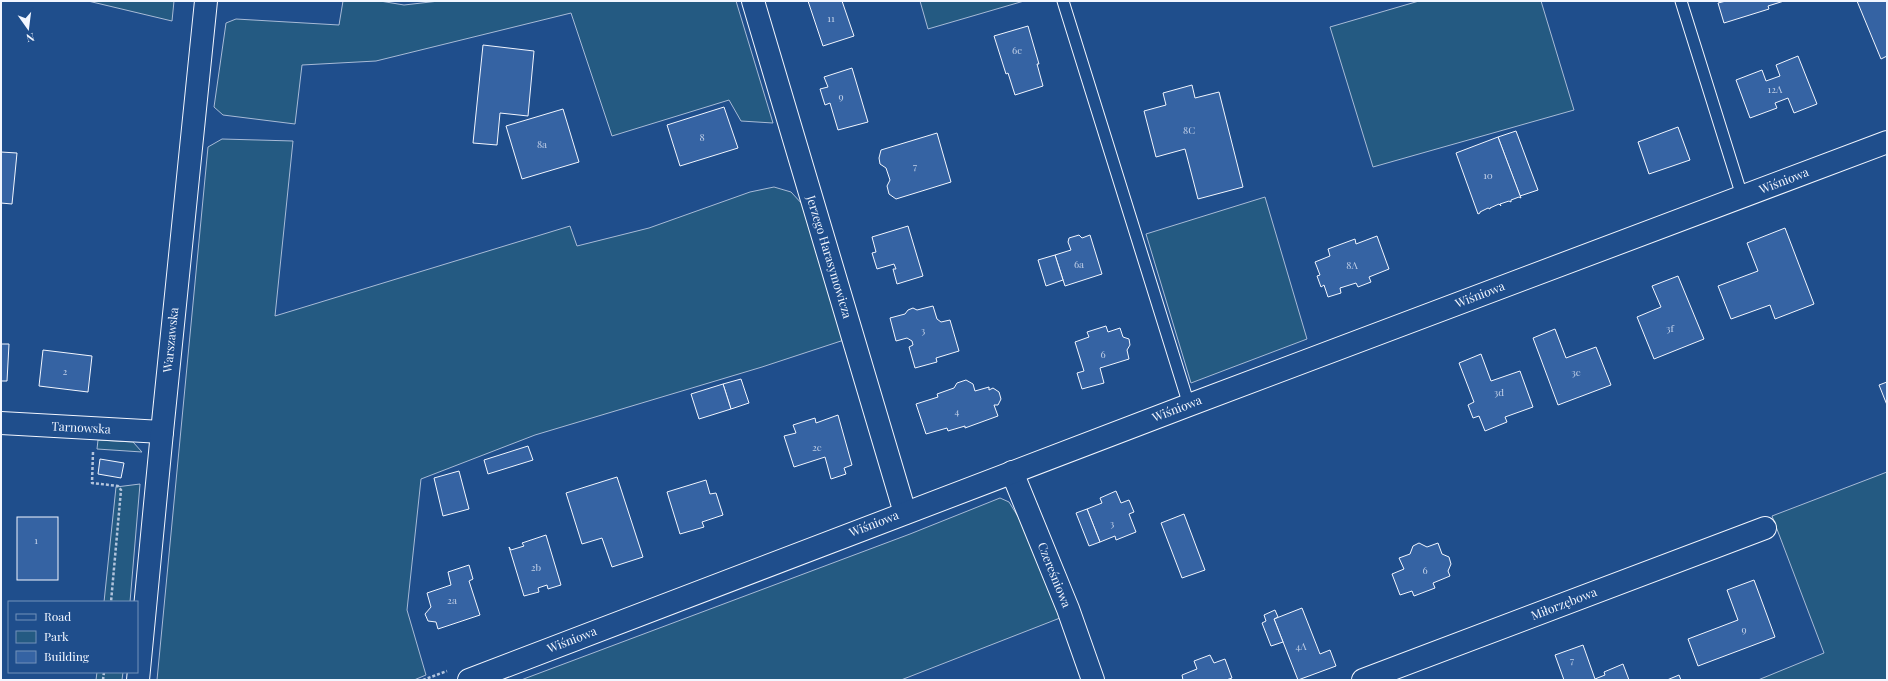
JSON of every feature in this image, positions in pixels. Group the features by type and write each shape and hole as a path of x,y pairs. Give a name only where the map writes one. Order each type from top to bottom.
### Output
{"street":[{"name":"Warszawska","path":"138,680 206,1"},
{"name":"Jerzego Harasymowicza","path":"753,1 905,513"},
{"name":"Wiśniowa","path":"469,680 1012,472 1887,142"},
{"name":"Tarnowska","path":"1,423 162,432"},
{"name":"Czereśniowa","path":"1012,472 1068,609 1093,680"},
{"name":"Miłorzębowa","path":"1363,680 1766,528"}],"lane":[{"path":"1063,1 1189,405"},
{"path":"1681,1 1742,196"}],"path":[{"path":"94,428 92,483 118,486 121,490 111,601"}],"green space":[{"path":"88,1 174,1 172,21"},
{"path":"343,1 380,1 404,5 439,1 736,1 773,123 741,121 729,100 612,136 571,13 376,61 302,65 295,124 223,115 214,107 226,23 236,19 339,25"},
{"path":"920,1 1024,1 928,29"},
{"path":"1419,1 1541,1 1574,110 1373,167 1330,27"},
{"path":"222,139 293,141 275,316 570,226 577,246 649,228 750,192 774,187 791,192 804,206 844,340 762,367 535,435 421,479 407,610 426,675 414,680 157,680 208,147"},
{"path":"1265,197 1307,339 1191,383 1146,234"},
{"path":"98,440 133,442 142,452 97,449"},
{"path":"1887,472 1887,680 1758,680 1824,653 1772,516"},
{"path":"140,484 130,601 104,601 116,487"},
{"path":"1000,498 1009,502 1022,523 1060,618 901,680 521,680 910,534"},
{"path":"97,673 123,673 122,680 96,680"}],"building":[{"path":"808,1 842,1 854,36 823,46"},
{"path":"1726,1 1784,1 1768,6 1769,9 1724,23 1718,3"},
{"path":"1857,1 1887,1 1887,56 1881,59"},
{"path":"1028,26 1039,64 1037,64 1043,86 1015,95 1008,73 1006,74 994,36"},
{"path":"483,45 534,51 528,116 500,113 497,145 473,143"},
{"path":"1798,56 1817,104 1794,113 1788,98 1775,103 1777,108 1750,118 1736,80 1762,70 1766,81 1780,76 1776,65"},
{"path":"852,68 868,122 838,130 830,103 825,105 820,89 828,87 824,77"},
{"path":"1192,85 1195,98 1219,92 1243,187 1198,199 1185,149 1156,157 1144,111 1166,105 1163,93"},
{"path":"724,107 738,148 680,166 667,125"},
{"path":"563,109 579,162 522,179 506,126"},
{"path":"1678,127 1690,160 1649,174 1638,142"},
{"path":"1516,131 1538,190 1520,196 1498,137"},
{"path":"937,133 951,182 896,199 889,194 887,186 890,180 886,168 880,164 879,158 881,150"},
{"path":"1498,137 1521,198 1519,197 1511,200 1511,202 1509,201 1500,204 1501,206 1499,204 1490,209 1488,208 1478,214 1456,153"},
{"path":"1,152 17,153 12,204 1,203"},
{"path":"908,226 923,276 897,284 893,269 896,269 894,264 877,269 872,253 876,252 872,237"},
{"path":"1785,228 1814,304 1775,319 1770,305 1731,319 1718,286 1758,271 1747,243"},
{"path":"1079,235 1082,238 1090,235 1102,274 1065,286 1055,255 1071,250 1068,242 1069,238"},
{"path":"1377,236 1389,269 1369,277 1371,282 1358,287 1356,283 1340,288 1341,293 1328,297 1324,285 1321,287 1317,276 1320,275 1315,262 1330,256 1328,249 1355,239 1356,244"},
{"path":"1055,255 1063,280 1046,286 1038,260"},
{"path":"1678,276 1704,339 1654,359 1637,317 1661,307 1652,286"},
{"path":"933,306 937,319 941,322 950,320 959,351 936,358 937,362 915,368 909,347 913,345 912,341 907,338 896,341 890,318 905,314 908,310 913,308 917,310"},
{"path":"1106,326 1108,332 1120,328 1123,337 1129,339 1130,345 1127,350 1129,359 1100,368 1104,383 1082,389 1077,373 1084,371 1075,342 1089,337 1087,332"},
{"path":"1555,329 1566,358 1596,347 1611,385 1558,405 1533,338"},
{"path":"1,344 9,344 7,381 1,381"},
{"path":"43,350 92,356 88,392 39,386"},
{"path":"1481,354 1491,381 1520,371 1533,407 1505,417 1507,422 1485,431 1479,416 1473,418 1468,405 1474,402 1459,363"},
{"path":"741,379 749,403 731,409 723,384"},
{"path":"966,380 973,384 975,391 989,387 989,390 993,388 999,392 1001,399 998,405 994,405 998,416 965,428 965,426 948,431 947,428 926,434 916,404 938,397 937,394 954,388 957,383"},
{"path":"1887,382 1887,405 1879,385"},
{"path":"723,384 731,409 699,419 691,394"},
{"path":"838,415 852,465 844,468 846,474 831,479 825,457 794,467 784,436 796,433 793,425 815,418 816,423"},
{"path":"528,446 533,460 488,474 484,460"},
{"path":"100,459 124,463 121,478 98,474"},
{"path":"459,471 469,509 443,516 434,478"},
{"path":"617,477 643,557 612,567 602,538 582,544 566,493"},
{"path":"706,480 710,494 716,493 723,515 702,522 704,527 680,534 667,492"},
{"path":"1116,491 1121,503 1129,500 1134,512 1129,514 1136,532 1116,540 1115,536 1100,542 1087,509 1102,503 1100,498"},
{"path":"1087,509 1100,542 1089,546 1076,513"},
{"path":"1184,514 1205,570 1182,578 1161,523"},
{"path":"17,517 58,517 58,580 17,580"},
{"path":"546,535 561,585 548,589 547,585 538,588 539,592 524,596 509,547 511,550 524,546 522,543"},
{"path":"1419,543 1427,547 1438,543 1442,554 1449,557 1451,564 1448,571 1450,576 1433,583 1435,588 1414,596 1412,591 1400,595 1392,574 1404,569 1399,558 1410,554 1413,546"},
{"path":"469,565 473,579 469,581 480,615 438,629 436,622 428,621 425,614 431,607 427,593 451,585 448,572"},
{"path":"1754,580 1775,637 1698,666 1688,639 1738,620 1727,590"},
{"path":"1302,608 1320,654 1330,650 1336,666 1298,680 1274,619"},
{"path":"1275,610 1278,617 1274,619 1283,642 1271,646 1262,623 1266,621 1264,615"},
{"path":"1583,645 1595,679 1605,675 1604,672 1623,664 1629,680 1564,680 1555,655"},
{"path":"1210,655 1214,663 1225,659 1232,678 1226,680 1183,680 1182,675 1197,669 1194,661"},
{"path":"1679,675 1681,680 1667,680"}]}
